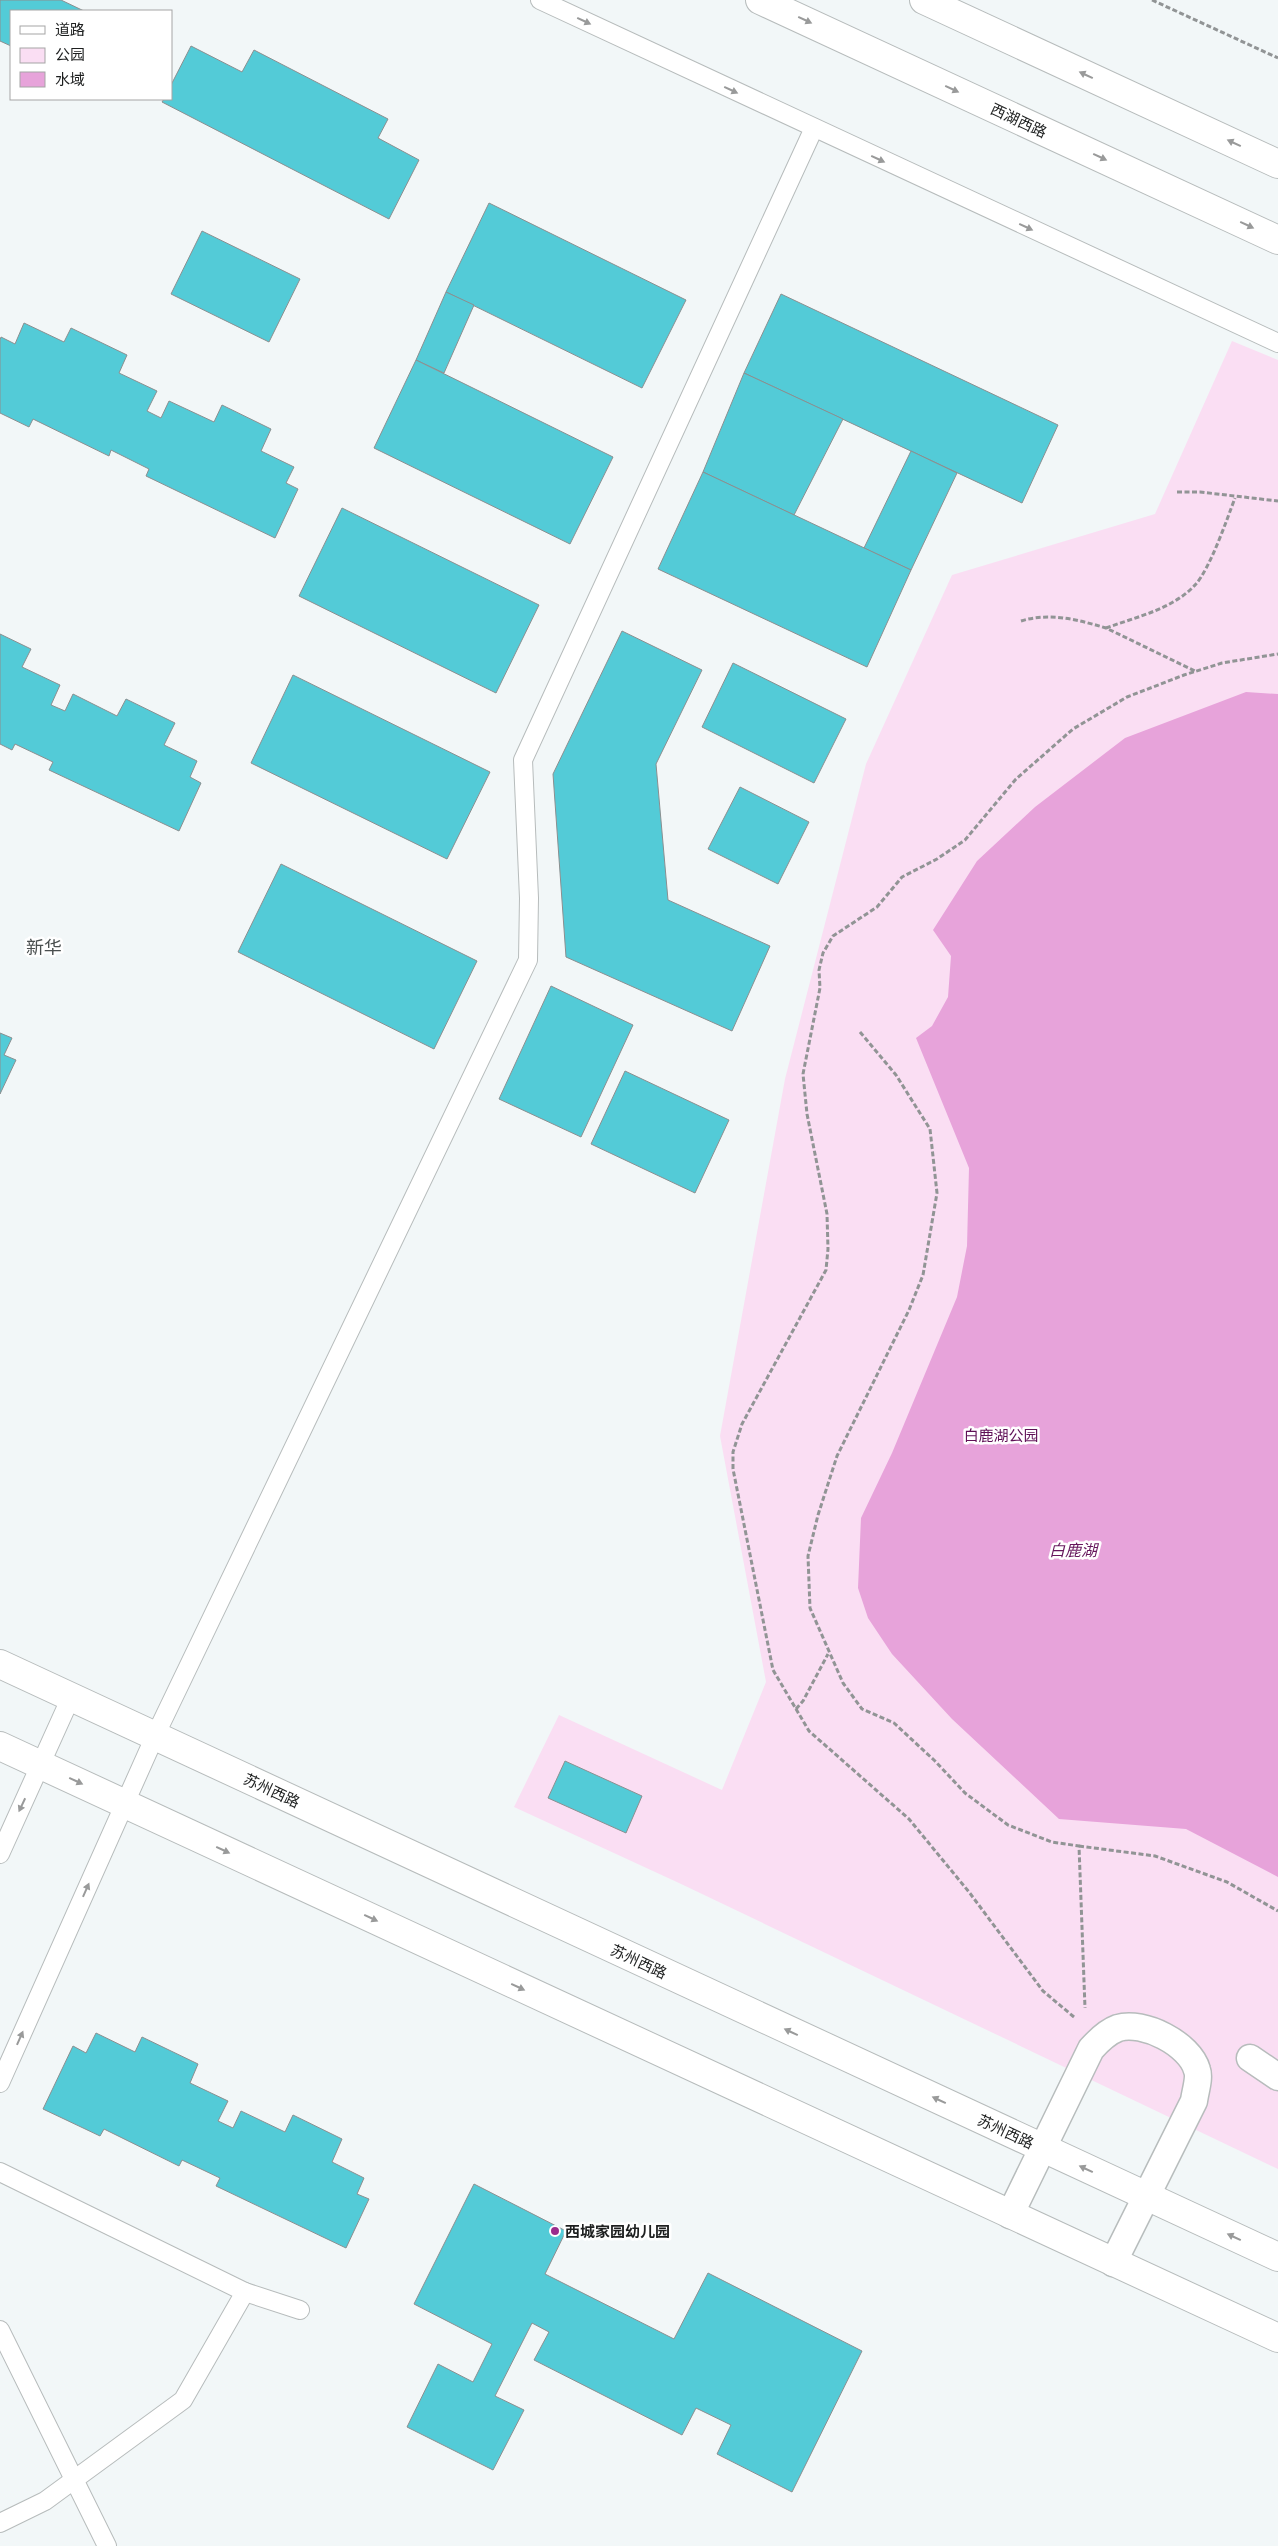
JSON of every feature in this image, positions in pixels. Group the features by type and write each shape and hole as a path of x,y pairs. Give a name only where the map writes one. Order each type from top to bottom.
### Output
{"street":[{"name":"西湖西路","path":"760,0 1278,240"},
{"path":"924,0 1278,164"},
{"name":"苏州西路","path":"0,1664 1278,2257"},
{"path":"0,1746 1278,2338"},
{"path":"1010,2215 1091,2049 1095,2030 1120,2028 1146,2030 1168,2037 1184,2049 1198,2071 1194,2101 1114,2263"},
{"path":"1250,2058 1278,2076"}],"lane":[{"path":"540,0 1278,343"},
{"path":"0,2082 155,1736 528,960 529,898 523,760 814,128"},
{"path":"0,1854 71,1697"},
{"path":"0,2172 245,2292 300,2310"},
{"path":"0,2524 45,2501 182,2400 245,2292"},
{"path":"0,2330 107,2546"}],"path":[{"path":"1152,0 1278,58"},
{"path":"1177,492 1200,492 1236,498 1278,501"},
{"path":"1106,628 1163,607 1181,597 1196,584 1216,545 1236,498"},
{"path":"1021,621 1033,617 1058,617 1106,628 1196,671"},
{"path":"1095,2030 1044,1991 969,1892 909,1819 809,1731 773,1670 733,1469 733,1452 742,1424 826,1270 828,1249 827,1214 807,1114 803,1074 820,988 819,970 823,953 833,936 845,926 877,907 902,877 937,859 965,840 1016,779 1073,729 1128,697 1196,671 1222,664 1278,654"},
{"path":"860,1032 896,1075 930,1129 937,1193 922,1276 909,1310 837,1456 818,1515 808,1556 810,1608 829,1654 843,1683 862,1709 894,1723 935,1761 965,1793 1008,1826 1052,1842 1154,1856 1227,1882 1278,1911"},
{"path":"796,1709 812,1686 829,1654"},
{"path":"1079,1846 1095,2030"}],"green space":[{"name":"白鹿湖公园","path":"1232,341 1278,360 1278,2169 679,1883 514,1807 559,1715 722,1790 766,1682 720,1436 785,1079 866,764 952,575 1155,514"}],"water":[{"name":"白鹿湖","path":"1246,692 1278,694 1278,1877 1186,1829 1059,1819 952,1719 892,1654 868,1618 858,1588 861,1518 892,1453 957,1297 967,1246 969,1168 916,1038 932,1026 948,997 951,956 933,930 977,861 1035,807 1125,738"}],"building":[{"path":"0,0 61,0 82,10 10,10 10,46 0,41"},
{"path":"191,46 242,72 254,50 388,119 378,138 419,160 389,219 162,102 163,100 172,100 172,83"},
{"path":"489,203 686,300 642,388 446,292"},
{"path":"202,231 300,279 269,342 171,294"},
{"path":"446,292 474,305 444,373 416,360"},
{"path":"781,294 1058,425 1022,503 744,373"},
{"path":"24,323 64,342 71,328 127,355 119,373 157,391 147,411 161,418 169,401 214,422 222,405 271,429 261,451 294,467 286,483 298,489 275,538 146,476 149,469 111,450 109,456 33,419 29,427 0,413 0,340 1,337 15,344"},
{"path":"416,360 613,457 570,544 374,448"},
{"path":"744,373 843,419 794,515 703,472"},
{"path":"911,451 957,473 911,570 864,548"},
{"path":"703,472 911,570 867,667 658,569"},
{"path":"342,508 539,605 496,693 299,596"},
{"path":"622,631 702,670 656,764 668,900 770,946 732,1031 566,957 553,774"},
{"path":"0,634 31,649 22,667 60,685 51,705 65,711 73,694 117,716 126,699 175,723 164,745 197,761 190,777 201,783 179,831 49,770 53,762 15,744 12,750 0,744"},
{"path":"733,663 846,719 814,783 702,727"},
{"path":"293,675 490,772 447,859 251,763"},
{"path":"740,787 809,822 778,884 708,849"},
{"path":"281,864 477,961 434,1049 238,952"},
{"path":"551,986 633,1025 581,1137 499,1099"},
{"path":"0,1033 12,1038 4,1055 16,1060 0,1094"},
{"path":"625,1071 729,1120 695,1193 591,1144"},
{"path":"565,1761 642,1796 626,1833 548,1798"},
{"path":"96,2033 135,2052 142,2037 198,2064 190,2083 228,2101 218,2121 233,2128 241,2111 285,2132 293,2115 342,2139 332,2162 364,2178 357,2194 369,2199 346,2248 216,2186 220,2178 182,2160 179,2166 104,2129 100,2136 43,2109 73,2046 86,2053"},
{"path":"474,2184 566,2231 545,2274 674,2339 708,2273 862,2351 792,2492 717,2454 731,2425 696,2408 682,2435 534,2360 549,2332 532,2323 495,2396 524,2410 493,2470 407,2427 438,2364 473,2382 492,2344 414,2304"}],"place":[{"name":"西城家园幼儿园","path":"555,2231"}],"district":[{"name":"新华","path":"44,947"}]}
